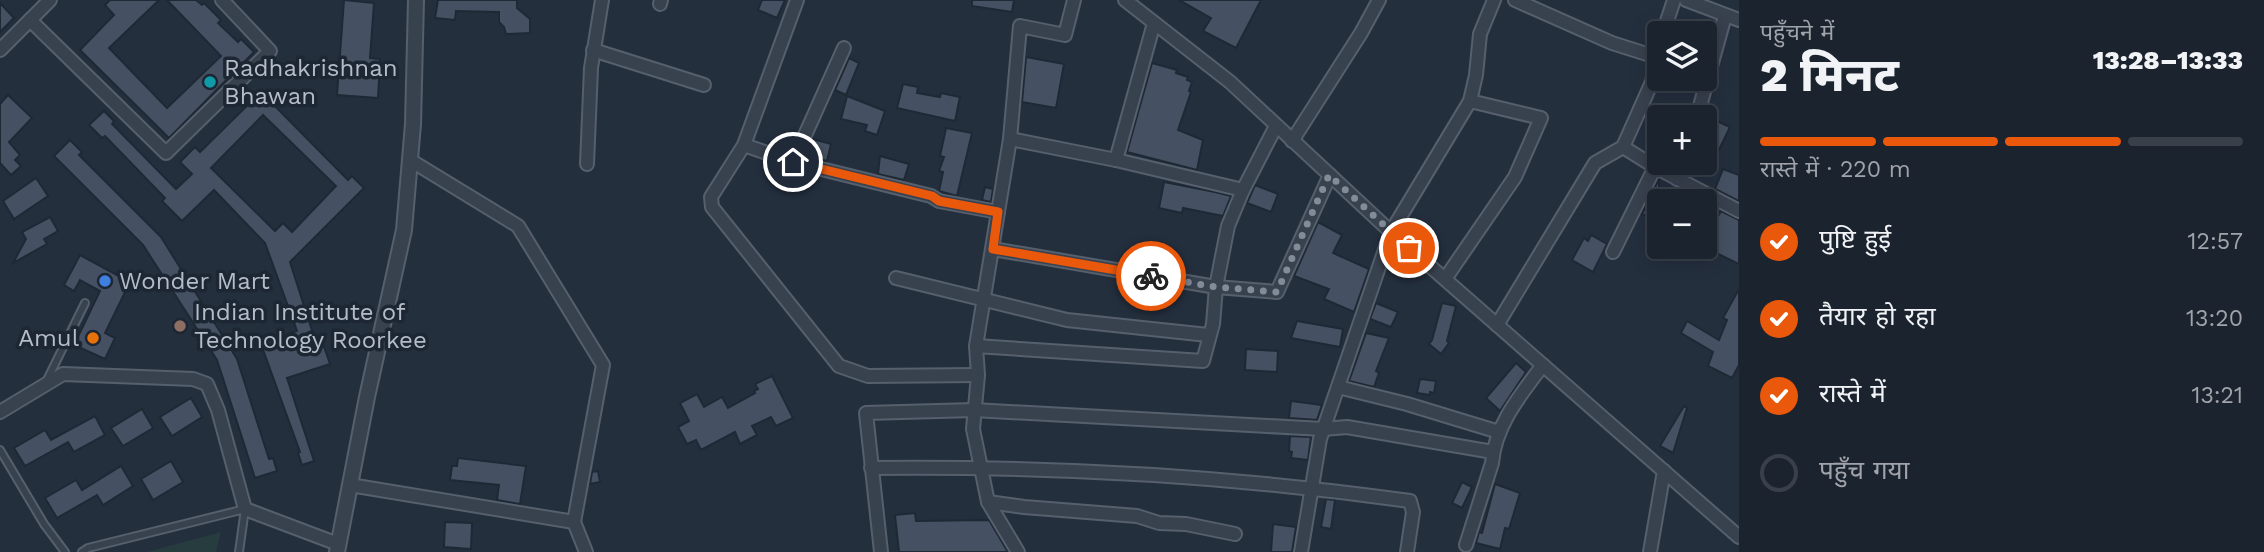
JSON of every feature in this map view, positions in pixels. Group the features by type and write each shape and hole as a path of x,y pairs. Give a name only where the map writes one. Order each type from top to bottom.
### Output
{"street":[{"path":"0,50 50,0"},
{"path":"30,20 166,153 270,51 222,0"},
{"path":"0,412 63,374 193,379 207,384 218,410 245,509 337,548 404,230 410,160 416,0"},
{"path":"587,164 593,50 602,0"},
{"path":"797,0 744,145 711,197 712,207 839,366 868,376 978,375"},
{"path":"1018,552 988,502 973,429 978,375 975,346 1010,139 1020,26 1065,34 1074,0"},
{"path":"1125,0 1230,82 1391,232 1739,537"},
{"path":"1293,141 1379,0"},
{"path":"1301,552 1311,487 1324,429 1391,232 1470,101 1480,34 1494,0"},
{"path":"1515,0 1612,43 1647,50"},
{"path":"1667,21 1674,0"},
{"path":"1686,0 1739,20"},
{"path":"1700,105 1725,16"},
{"path":"1116,160 1154,23"},
{"path":"793,162 844,48"},
{"path":"593,50 704,85"},
{"path":"1497,325 1595,163 1623,147 1648,91"},
{"path":"1445,279 1515,177 1541,118 1470,101"},
{"path":"975,346 1203,361 1213,324 1216,287 1228,226 1276,126"},
{"path":"1010,139 1116,160 1243,190"},
{"path":"744,145 793,162 932,196 939,201 998,212"},
{"path":"1623,147 1647,162"},
{"path":"410,160 518,226 603,365 574,522 586,552"},
{"path":"993,249 1216,287 1277,292 1329,175"},
{"path":"1613,252 1651,175"},
{"path":"1670,175 1739,211"},
{"path":"1677,179 1679,175"},
{"path":"896,278 1067,320 1208,335"},
{"path":"1465,545 1492,463 1499,432 1519,397 1543,365"},
{"path":"1338,387 1407,404 1499,432"},
{"path":"881,552 866,412 974,410 1324,429 1347,427 1493,452"},
{"path":"871,468 981,467 1311,487 1410,501 1413,512 1407,552"},
{"path":"1650,552 1664,471"},
{"path":"350,485 574,522"},
{"path":"988,502 1137,516 1159,523 1186,524 1235,534"}],"lane":[{"path":"45,385 85,303"},
{"path":"0,450 44,524 65,552"},
{"path":"82,552 88,548 245,509 239,552"}],"green space":[{"path":"221,532 216,552 147,552"}],"building":[{"name":"Radhakrishnan Bhawan","path":"110,0 159,0 109,48 167,108 221,56 167,0 196,0 202,5 204,3 221,20 218,23 238,42 241,39 254,52 169,138 80,50 114,15 105,5"},
{"path":"344,0 374,3 370,58 380,59 378,98 337,95"},
{"path":"438,0 517,0 517,8 530,19 530,33 506,34 499,22 499,12 456,11 455,20 435,18"},
{"path":"762,0 785,0 777,18 758,10"},
{"path":"972,0 1014,0 1012,12 972,6"},
{"path":"1179,0 1261,0 1236,48 1203,31 1211,18"},
{"path":"0,3 14,18 0,32"},
{"path":"1026,57 1064,64 1056,108 1022,102"},
{"path":"849,58 859,63 846,95 835,90"},
{"path":"1152,63 1177,70 1176,73 1188,77 1187,80 1192,82 1178,130 1203,140 1197,170 1127,152"},
{"path":"903,84 918,87 917,93 940,97 941,93 960,97 955,121 897,108"},
{"path":"261,92 348,180 352,176 364,188 290,262 316,343 322,341 330,364 287,378 314,461 302,465 298,453 300,452 261,344 297,331 265,243 214,190 182,221 162,201 165,198 105,136 102,138 89,125 104,111 114,121 112,124 176,189 192,174 180,162 195,147 200,152","holes":["263,115 336,186 292,232 283,223 275,231 211,168"]},
{"path":"8,95 32,118 9,142 20,155 15,160 21,166 11,175 0,163 0,104"},
{"path":"847,96 885,111 877,135 865,131 867,125 841,119"},
{"path":"1717,121 1730,127 1719,150 1717,149"},
{"path":"946,128 972,133 957,196 939,191 943,172 939,171 944,157 940,156"},
{"path":"813,139 831,144 827,161 805,156"},
{"path":"70,140 82,152 79,155 161,237 237,359 269,459 273,458 277,471 255,478 217,360 143,245 54,156"},
{"path":"880,156 909,164 904,180 878,174"},
{"path":"1723,169 1739,175 1739,201 1715,189"},
{"path":"36,178 48,196 14,219 3,201"},
{"path":"1164,182 1231,196 1223,216 1183,208 1182,213 1159,208"},
{"path":"1255,185 1278,194 1271,212 1247,203"},
{"path":"985,187 993,189 991,202 982,200"},
{"path":"1647,204 1647,216 1642,214"},
{"path":"1721,211 1739,220 1739,264 1717,253 1717,218"},
{"path":"50,217 58,231 44,239 47,244 13,263 26,239 22,232"},
{"path":"1318,222 1342,235 1333,253 1369,269 1354,312 1324,299 1329,289 1294,276"},
{"path":"1591,235 1607,244 1593,272 1572,260 1584,238 1588,241"},
{"path":"80,255 130,282 105,333 115,338 105,359 74,345 100,291 80,280 74,291 64,285"},
{"path":"1739,289 1739,365 1732,378 1708,366 1713,352 1681,333 1687,321 1719,340 1727,320 1723,318"},
{"path":"1376,303 1398,312 1391,327 1370,319"},
{"path":"1442,303 1456,306 1447,341 1449,343 1441,354 1429,344"},
{"path":"1297,321 1343,329 1340,347 1291,338"},
{"path":"1366,333 1389,338 1376,371 1379,373 1374,387 1349,381"},
{"path":"1246,349 1278,351 1277,372 1245,370"},
{"path":"1516,363 1526,372 1500,411 1486,398"},
{"path":"772,376 793,418 776,426 771,417 752,426 757,435 740,444 735,432 701,450 696,440 687,444 678,427 689,421 680,403 697,394 704,407 722,397 728,408 755,393 758,389 755,384"},
{"path":"1420,379 1436,381 1434,393 1417,393"},
{"path":"191,398 202,417 172,436 160,417"},
{"path":"1291,401 1322,405 1317,420 1289,418"},
{"path":"1684,406 1687,408 1673,453 1660,446"},
{"path":"142,409 153,428 123,446 111,428"},
{"path":"95,416 105,435 74,452 68,442 25,466 14,448 45,430 51,440"},
{"path":"1290,436 1311,437 1308,460 1291,458"},
{"path":"458,458 526,466 520,504 497,500 499,485 450,480 452,466 457,466"},
{"path":"171,461 183,482 153,500 141,479"},
{"path":"121,466 133,486 103,505 97,495 57,518 45,498 76,480 82,490"},
{"path":"598,471 600,482 590,484 592,472"},
{"path":"1462,482 1472,487 1462,508 1452,503"},
{"path":"1495,484 1520,493 1509,529 1505,528 1500,549 1476,543 1479,532 1482,533"},
{"path":"1326,499 1335,500 1331,529 1321,527"},
{"path":"915,513 916,521 989,520 1008,552 899,552 895,515"},
{"path":"445,522 472,523 471,549 444,547"},
{"path":"1273,524 1296,527 1292,552 1271,552"}],"way so far":[{"path":"1151,276 1216,287 1277,292 1329,175 1409,248"}],"place":[{"name":"Radhakrishnan Bhawan","path":"210,82"},
{"name":"Wonder Mart","path":"105,281"},
{"name":"Indian Institute of Technology Roorkee","path":"180,326"},
{"name":"Amul","path":"93,338"}],"route":[{"path":"793,162 900,187 932,196 939,201 998,212 993,249 1151,276"}]}
